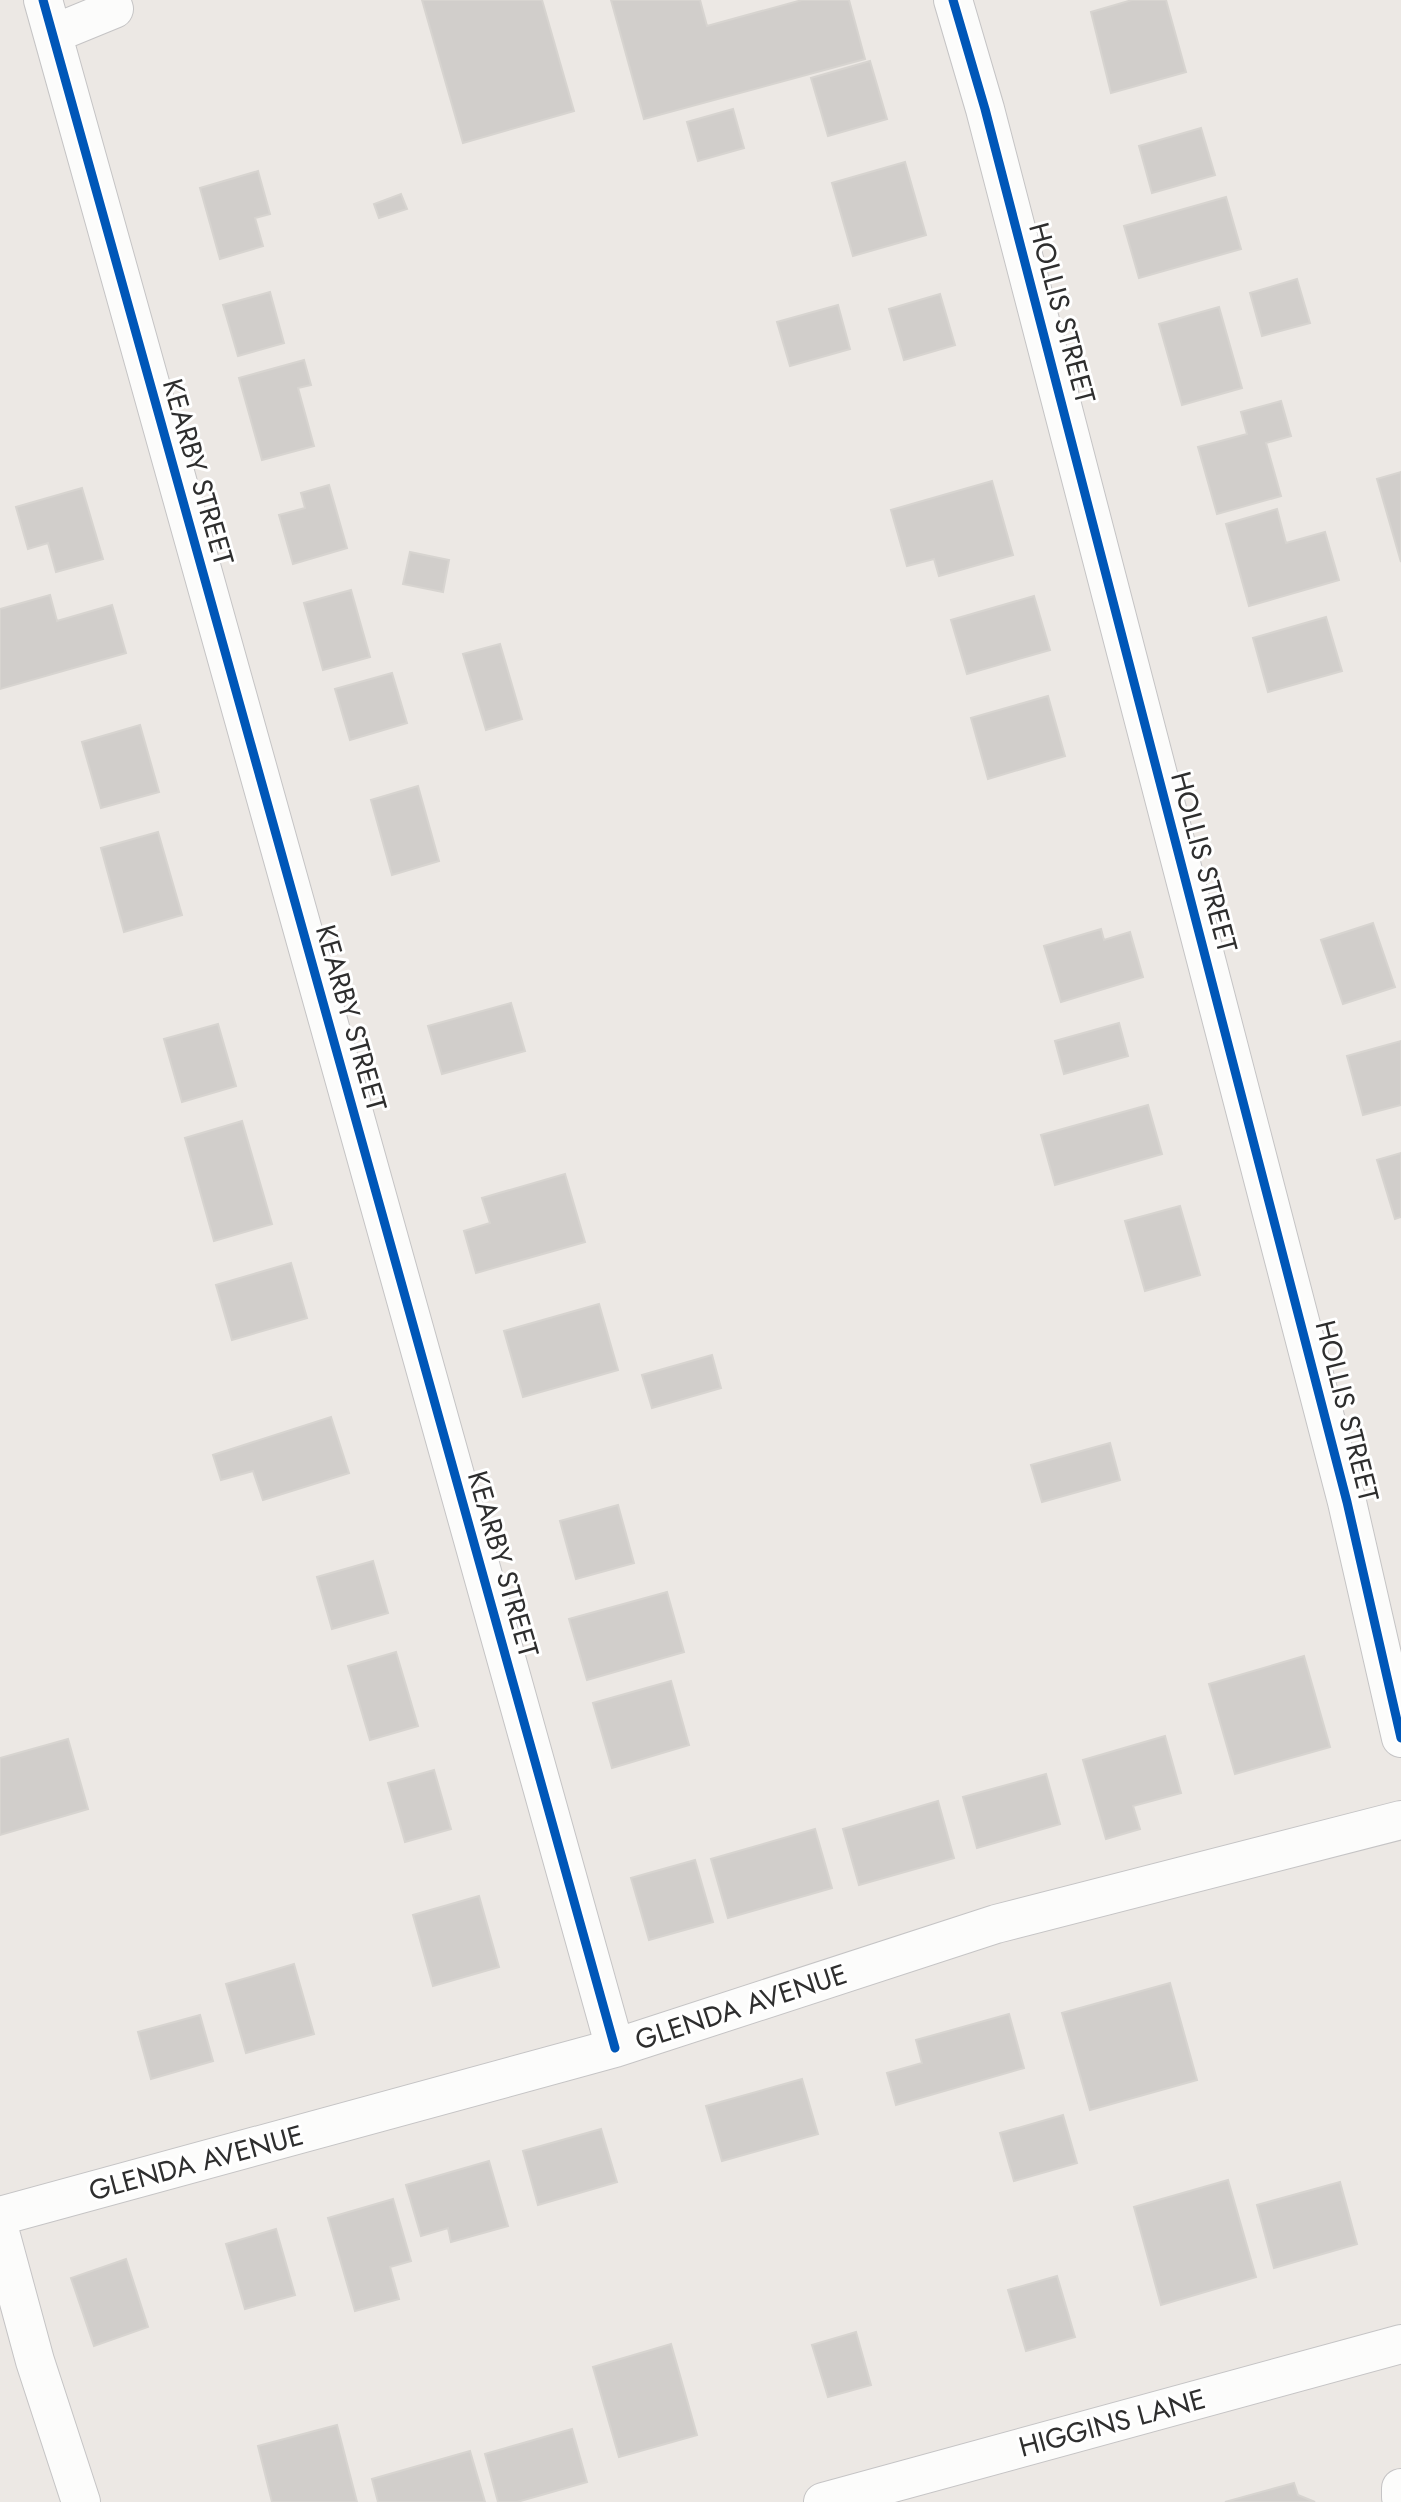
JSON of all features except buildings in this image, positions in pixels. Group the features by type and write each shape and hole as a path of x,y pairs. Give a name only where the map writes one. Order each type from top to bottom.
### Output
{"street":[{"path":"48,17 114,9 111,0"},
{"name":"HOLLIS STREET","path":"953,0 985,109 1347,1502 1401,1738"},
{"name":"KEARBY STREET","path":"48,17 615,2048"},
{"name":"GLENDA AVENUE","path":"0,2216 615,2048 996,1924 1401,1820"},
{"path":"0,2231 35,2361 81,2502"},
{"name":"HIGGINS LANE","path":"823,2502 1401,2344"},
{"path":"1401,2488 1401,2497"}],"cycle path":[{"path":"43,0 615,2048"},
{"path":"953,0 985,109 1347,1502 1401,1738"}]}
